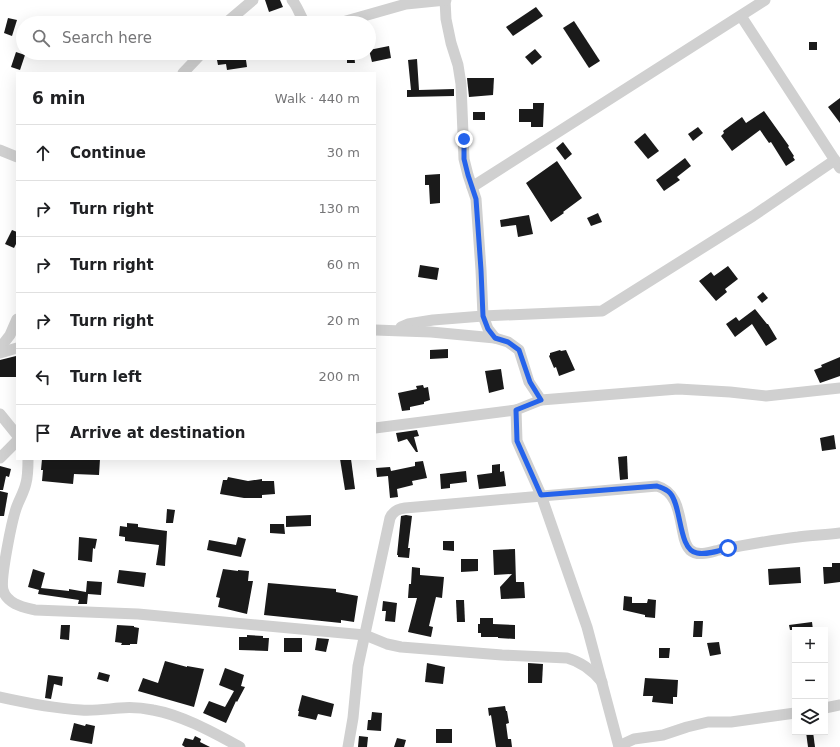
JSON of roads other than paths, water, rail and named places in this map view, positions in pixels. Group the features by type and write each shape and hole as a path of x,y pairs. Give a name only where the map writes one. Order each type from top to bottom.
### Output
{"street":[{"path":"234,16 252,0"},
{"path":"292,0 301,16"},
{"path":"364,16 406,4 445,0 446,19 451,43 458,65 461,84 464,159 476,199 483,316 488,329 495,338"},
{"path":"472,187 765,0"},
{"path":"395,330 408,324 433,320 483,316 602,311 838,164 740,16"},
{"path":"184,72 195,60"},
{"path":"0,150 16,156"},
{"path":"0,348 10,334 16,321"},
{"path":"376,330 395,330 495,338 508,342 519,350 530,382 541,400"},
{"path":"0,353 16,348"},
{"path":"376,428 516,410 541,400 678,389 766,396 840,388"},
{"path":"516,410 517,441 536,481 587,627 619,747 634,739 664,735 708,722 731,722 792,713"},
{"path":"0,414 16,434"},
{"path":"0,458 16,442"},
{"path":"28,460 26,483 14,514 2,582 3,591 10,601 24,608 36,610 138,614 365,635 387,644 401,647 502,655 559,657 578,660 594,672 602,682"},
{"path":"524,497 536,481"},
{"path":"348,747 353,718 358,666 390,518 392,513 398,509 541,495 657,486 665,488 672,495 676,504 685,541 690,550 696,553 707,553 728,548 798,537 840,533"},
{"path":"578,660 593,648"},
{"path":"0,697 31,704 81,710 122,708 155,710 198,725 240,747"},
{"path":"828,707 840,705"},
{"path":"615,730 634,739"}]}
